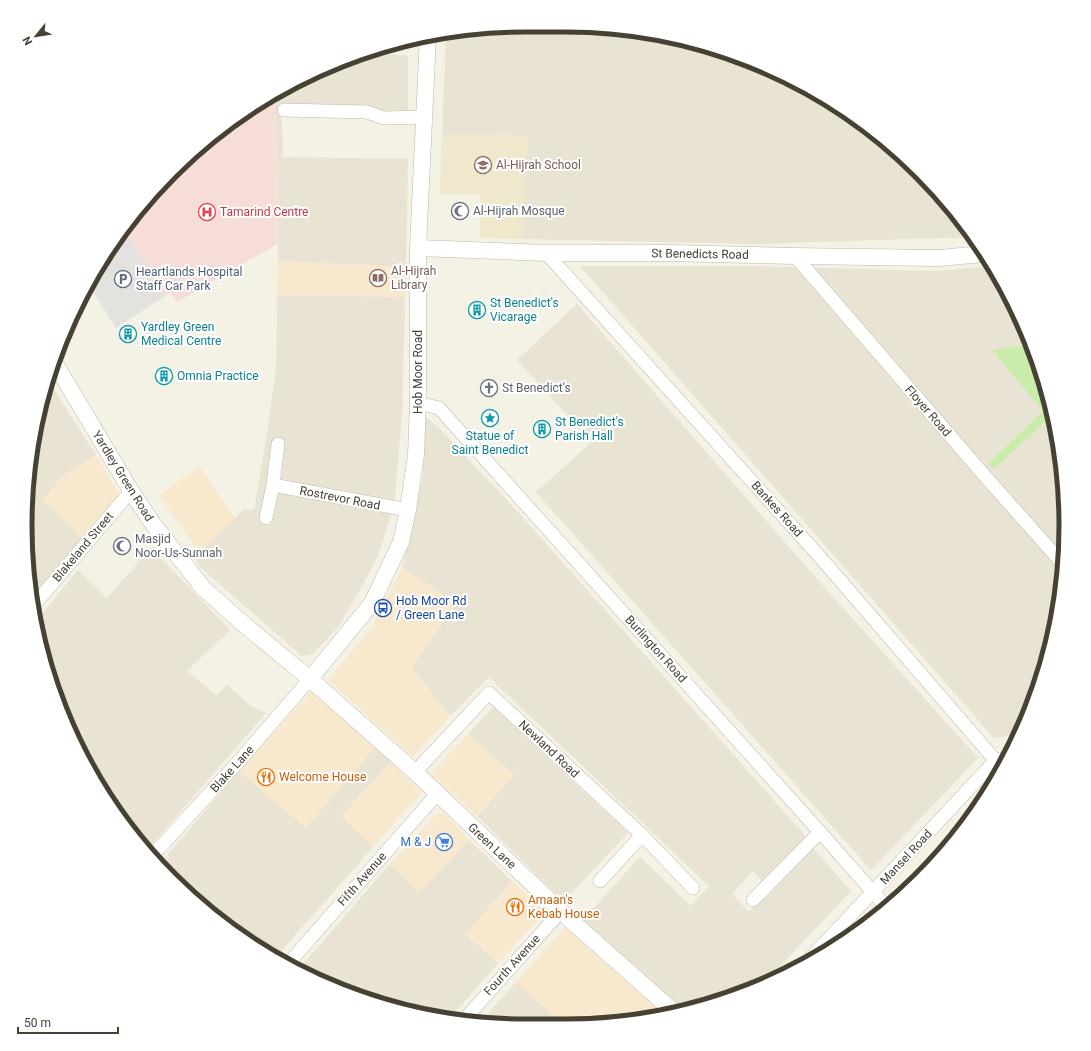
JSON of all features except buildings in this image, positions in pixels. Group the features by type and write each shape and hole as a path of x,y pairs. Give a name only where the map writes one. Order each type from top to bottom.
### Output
{"street":[{"name":"Hob Moor Road","path":"310,679 372,603 401,542 408,510 416,455 418,403 418,248 428,41"},
{"path":"284,110 367,112 383,118 425,117"},
{"name":"St Benedicts Road","path":"418,248 546,253 670,253 939,258 978,254"},
{"name":"Bankes Road","path":"546,253 820,557 1000,759"},
{"name":"Floyer Road","path":"795,256 1058,558"},
{"name":"Yardley Green Road","path":"57,369 152,524 203,588 310,679"},
{"name":"Burlington Road","path":"418,403 439,408 883,903"},
{"path":"266,518 278,444"},
{"name":"Rostrevor Road","path":"272,485 408,510"},
{"name":"Blakeland Street","path":"38,601 131,491"},
{"name":"Green Lane","path":"310,679 415,772 561,911 670,1008"},
{"name":"Blake Lane","path":"155,852 240,760 310,679"},
{"name":"Newland Road","path":"415,772 489,693 642,836"},
{"name":"Mansel Road","path":"820,948 873,891 994,770"},
{"name":"Fifth Avenue","path":"292,960 437,794"},
{"path":"753,900 820,832"},
{"path":"600,881 642,836 693,888"},
{"name":"Fourth Avenue","path":"468,1016 561,911"}],"shaded area":[{"path":"566,32 630,36 662,41 724,58 754,70 784,83 840,115 891,154 937,200 966,237 754,244 522,239 527,135 442,134 446,38 493,33"},
{"path":"383,53 408,56 408,111 281,107 283,157 408,159 406,267 278,261 275,100 307,83 367,58"},
{"name":"Tamarind Centre","path":"275,100 277,244 177,302 171,292 165,296 128,234 154,200 200,154 251,115"},
{"name":"Al-Hijrah School","path":"442,134 527,135 522,239 480,238 480,195 440,194"},
{"name":"Heartlands Hospital Staff Car Park","path":"128,234 165,296 116,328 92,290 115,251"},
{"path":"278,261 406,267 405,297 277,295"},
{"path":"580,266 755,266 934,271 985,266 1008,307 1024,346 992,350 1044,411 994,469 1047,419 1055,461 1059,526 1055,590 1050,622 1033,684 1012,735 994,738"},
{"path":"277,295 405,297 402,414 395,497 391,514 379,553 359,592 338,627 313,654 302,656 200,567 195,558 244,509 254,510 276,368"},
{"path":"577,304 816,578 978,758 871,870 536,492 592,442 517,360"},
{"path":"52,387 96,455 63,476 42,500 82,538 36,591 33,558 33,493 41,429"},
{"path":"424,415 439,428 517,511 809,840 763,882 753,871 732,894 749,912 812,847 851,891 774,972 724,993 678,1006 582,921 640,857 691,906 709,886 489,677 451,715 440,704 412,667 456,603 402,568 423,475"},
{"path":"96,455 120,496 82,538 42,500 63,476"},
{"path":"200,467 235,518 200,553 159,495"},
{"path":"151,548 230,630 187,671 216,695 227,685 251,706 266,713 150,846 115,800 83,744 58,684 41,622 40,616 78,570 107,598"},
{"path":"402,568 456,603 412,667 440,704 451,715 413,757 328,680 370,630"},
{"path":"312,691 375,747 306,828 239,771"},
{"path":"493,707 628,833 564,901 477,816 514,775 468,734"},
{"path":"468,734 514,775 477,816 431,774"},
{"path":"375,747 391,762 341,816 373,847 279,953 251,936 200,897 163,860 239,771 306,828"},
{"path":"391,762 421,793 373,847 341,816"},
{"path":"438,813 444,814 469,840 419,893 390,864"},
{"path":"958,825 937,851 892,895"},
{"path":"469,840 512,881 466,934 498,963 454,1014 429,1010 367,993 302,965 390,864 419,893"},
{"path":"512,881 546,911 498,963 465,934"},
{"path":"565,927 659,1010 598,1018 556,1019 516,982"},
{"path":"516,982 556,1019 526,1019 485,1017"}],"green space":[{"path":"1024,346 1033,367 1047,419 994,469 989,463 1043,411 992,350"}],"place":[{"name":"Al-Hijrah School","path":"483,165"},
{"name":"Al-Hijrah Mosque","path":"460,211"},
{"name":"Tamarind Centre","path":"207,212"},
{"name":"Al-Hijrah Library","path":"378,278"},
{"name":"Heartlands Hospital Staff Car Park","path":"123,279"},
{"name":"St Benedict's Vicarage","path":"477,310"},
{"name":"Yardley Green Medical Centre","path":"128,334"},
{"name":"Omnia Practice","path":"164,376"},
{"name":"St Benedict's","path":"489,388"},
{"name":"Statue of Saint Benedict","path":"490,418"},
{"name":"St Benedict's Parish Hall","path":"542,429"},
{"name":"Masjid Noor-Us-Sunnah","path":"122,546"},
{"name":"Hob Moor Rd / Green Lane","path":"383,608"},
{"name":"Welcome House","path":"266,777"},
{"name":"M & J","path":"444,842"},
{"name":"Amaan's Kebab House","path":"515,907"}]}
